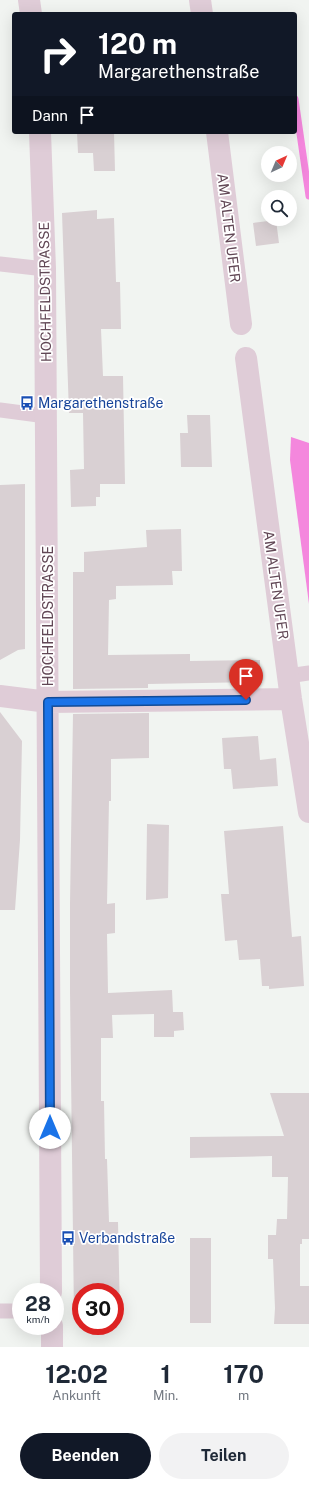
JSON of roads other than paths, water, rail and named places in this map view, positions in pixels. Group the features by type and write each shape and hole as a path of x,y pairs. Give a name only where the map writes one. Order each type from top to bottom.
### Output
{"street":[{"path":"29,0 31,12"},
{"path":"200,0 202,12"},
{"name":"HOCHFELDSTRASSE","path":"40,134 46,269 51,1283"},
{"name":"AM ALTEN UFER","path":"217,134 241,324"},
{"name":"AM ALTEN UFER","path":"246,358 299,674 291,699 309,812"},
{"path":"0,696 48,702 291,699"},
{"path":"52,1335 52,1347"}],"lane":[{"path":"0,264 46,269"},
{"path":"0,410 46,416"},
{"path":"0,1311 12,1311"}],"waterway":[{"path":"297,113 309,196"}],"place":[{"name":"Margarethenstraße","path":"27,403"},
{"name":"Verbandstraße","path":"68,1238"}]}
